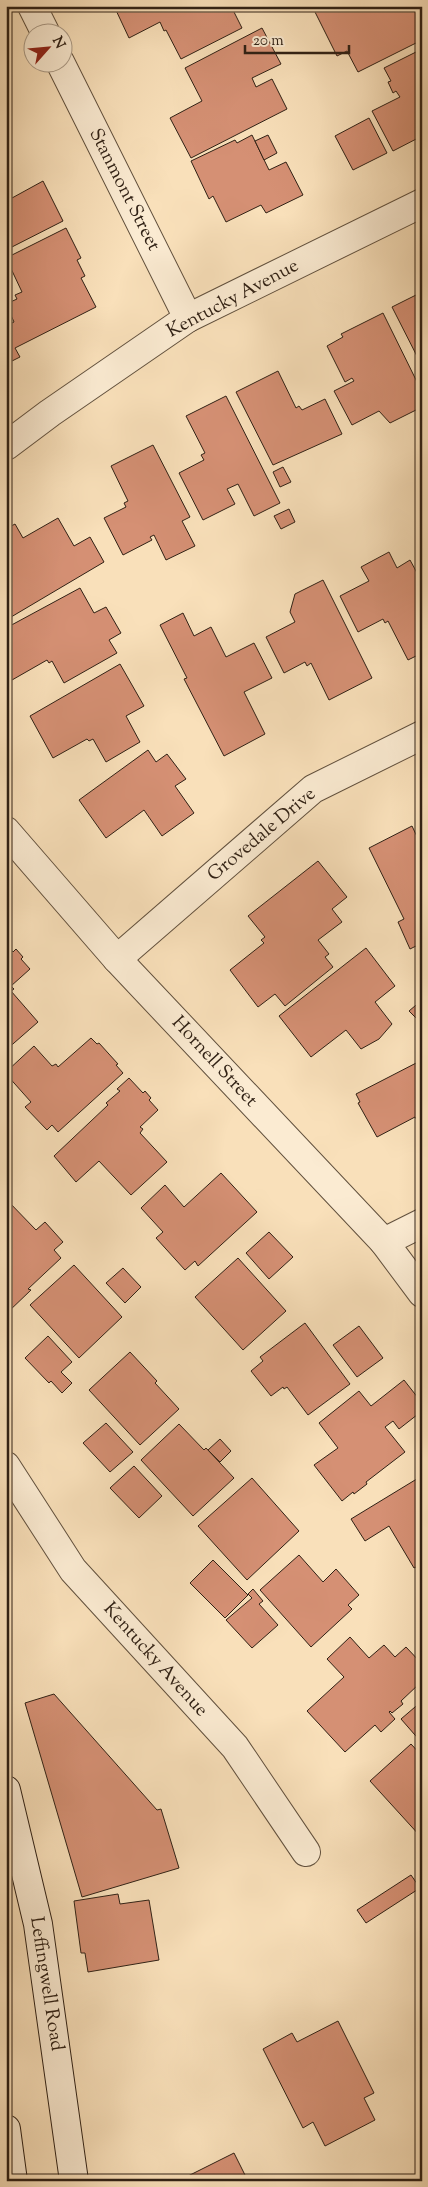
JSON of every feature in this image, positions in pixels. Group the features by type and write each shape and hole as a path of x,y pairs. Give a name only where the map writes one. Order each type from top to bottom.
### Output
{"street":[{"path":"32,6 40,22"},
{"name":"Stanmont Street","path":"65,72 188,318"},
{"name":"Kentucky Avenue","path":"6,446 50,413 188,318 422,204"},
{"name":"Grovedale Drive","path":"117,959 313,790 422,735"},
{"name":"Hornell Street","path":"6,831 117,959 384,1242 422,1293"},
{"path":"384,1242 422,1223"},
{"name":"Kentucky Avenue","path":"6,1466 73,1570 235,1747 306,1852"},
{"name":"Leffingwell Road","path":"6,1790 38,1924 74,2181"},
{"path":"6,2129 13,2181"}],"building":[{"path":"114,6 231,6 242,28 181,59 160,22 129,38"},
{"path":"312,6 392,6 393,10 400,6 422,6 422,40 358,72 347,51 337,56"},
{"path":"262,28 281,64 252,78 256,87 272,79 287,109 191,158 170,118 202,101 185,68"},
{"path":"422,49 422,136 393,151 372,111 400,97 396,91 393,93 388,82 391,81 384,68"},
{"path":"369,118 387,153 353,170 335,136"},
{"path":"252,135 269,170 286,162 303,195 266,213 261,205 226,222 213,196 209,199 191,161 235,140 237,143"},
{"path":"268,135 277,153 264,160 255,141"},
{"path":"43,181 63,221 6,250 6,187 12,198"},
{"path":"66,228 81,258 77,260 85,276 81,278 96,307 15,348 20,357 6,364 6,326 14,322 6,304 17,299 15,295 22,292 6,258"},
{"path":"422,292 422,366 392,307"},
{"path":"383,313 421,390 417,392 422,401 422,407 390,423 379,411 352,425 334,391 354,381 352,378 345,382 327,346 343,337 341,334"},
{"path":"278,371 296,408 299,406 302,410 325,399 342,434 273,465 236,392"},
{"path":"226,396 280,503 254,516 238,484 227,489 235,504 203,520 179,473 204,460 201,455 205,453 186,416"},
{"path":"153,445 190,517 182,521 195,546 166,560 154,535 150,537 152,540 123,555 104,518 126,507 124,503 128,501 111,466"},
{"path":"283,467 291,482 280,487 273,472"},
{"path":"289,509 295,522 281,529 274,516"},
{"path":"58,518 74,546 90,537 104,562 6,620 6,529 15,524 23,538"},
{"path":"389,552 397,568 410,560 422,582 422,653 408,660 388,621 385,623 383,619 358,632 340,596 369,581 361,567"},
{"path":"323,580 372,678 329,700 311,663 307,666 305,662 284,673 266,637 295,622 290,612 295,594"},
{"path":"80,588 94,613 106,607 121,633 109,640 117,653 64,683 52,661 49,663 47,660 12,680 6,671 6,628"},
{"path":"183,613 194,636 211,627 226,657 254,643 272,678 244,692 265,734 224,756 184,679 187,678 160,625"},
{"path":"120,664 144,706 126,716 140,742 106,762 93,739 89,741 87,739 53,758 30,716"},
{"path":"148,750 156,762 167,754 186,779 175,786 194,813 162,836 144,810 106,838 79,800"},
{"path":"412,826 422,847 422,943 410,949 398,922 404,919 369,848"},
{"path":"318,861 347,897 332,909 342,922 318,940 329,954 325,957 333,967 285,1006 275,994 258,1007 230,970 264,943 261,940 265,937 248,916"},
{"path":"6,944 13,952 16,949 23,957 21,959 30,969 11,986 14,989 11,991 38,1022 6,1050"},
{"path":"366,948 395,986 375,1002 392,1024 379,1039 361,1049 346,1030 311,1057 279,1016"},
{"path":"422,1000 422,1024 409,1011"},
{"path":"91,1038 97,1044 99,1043 118,1064 116,1065 123,1073 58,1132 52,1125 47,1130 25,1107 31,1102 6,1072 34,1046 52,1066 56,1064 58,1067"},
{"path":"422,1060 422,1122 415,1117 377,1137 358,1103 360,1102 356,1094"},
{"path":"129,1078 143,1093 145,1091 151,1098 149,1100 158,1110 140,1127 143,1129 140,1133 167,1162 131,1195 99,1161 76,1182 54,1156 108,1105 106,1103 120,1091 117,1089"},
{"path":"221,1173 257,1212 198,1266 195,1261 185,1270 156,1238 163,1232 141,1208 165,1185 184,1207"},
{"path":"6,1199 36,1230 45,1222 63,1242 54,1250 61,1258 28,1289 31,1290 7,1313"},
{"path":"269,1232 293,1257 269,1279 246,1253"},
{"path":"238,1258 286,1311 243,1350 195,1297"},
{"path":"74,1265 122,1317 79,1358 30,1305"},
{"path":"123,1268 141,1287 125,1303 106,1283"},
{"path":"305,1323 350,1384 308,1415 287,1387 284,1389 283,1387 271,1396 251,1371 263,1361 260,1357"},
{"path":"359,1326 383,1358 357,1377 333,1345"},
{"path":"48,1336 72,1362 61,1372 72,1383 62,1393 51,1381 49,1383 25,1358"},
{"path":"130,1352 157,1381 155,1383 179,1409 140,1445 89,1390"},
{"path":"404,1380 422,1403 422,1411 399,1429 393,1421 385,1427 405,1452 366,1482 367,1484 342,1501 314,1465 338,1448 319,1423 359,1391 371,1406"},
{"path":"106,1423 133,1452 110,1472 83,1443"},
{"path":"179,1424 204,1450 206,1448 234,1478 193,1516 141,1460"},
{"path":"220,1439 231,1451 220,1462 208,1450"},
{"path":"134,1466 162,1496 139,1518 110,1488"},
{"path":"420,1477 422,1479 422,1564 414,1568 389,1526 365,1541 351,1519"},
{"path":"252,1478 299,1531 247,1580 198,1526"},
{"path":"299,1555 323,1582 336,1569 359,1595 348,1605 352,1609 311,1647 260,1590"},
{"path":"213,1560 248,1595 225,1618 190,1583"},
{"path":"253,1589 263,1601 259,1604 278,1625 252,1648 226,1620 252,1598 248,1594"},
{"path":"350,1637 369,1658 384,1645 395,1657 406,1647 422,1664 422,1677 417,1681 419,1684 401,1701 403,1704 392,1713 389,1712 395,1719 381,1732 375,1725 345,1752 307,1711 344,1677 327,1659"},
{"path":"54,1694 157,1810 161,1809 179,1868 82,1897 25,1703"},
{"path":"422,1701 422,1743 401,1719"},
{"path":"411,1744 422,1756 421,1837 370,1781"},
{"path":"411,1875 420,1888 366,1923 357,1910"},
{"path":"118,1894 120,1904 149,1900 159,1960 88,1972 85,1953 81,1953 74,1901"},
{"path":"338,2021 374,2093 364,2098 375,2120 325,2146 313,2122 303,2128 263,2049 292,2033 297,2042"},
{"path":"234,2153 248,2181 178,2181"}]}
